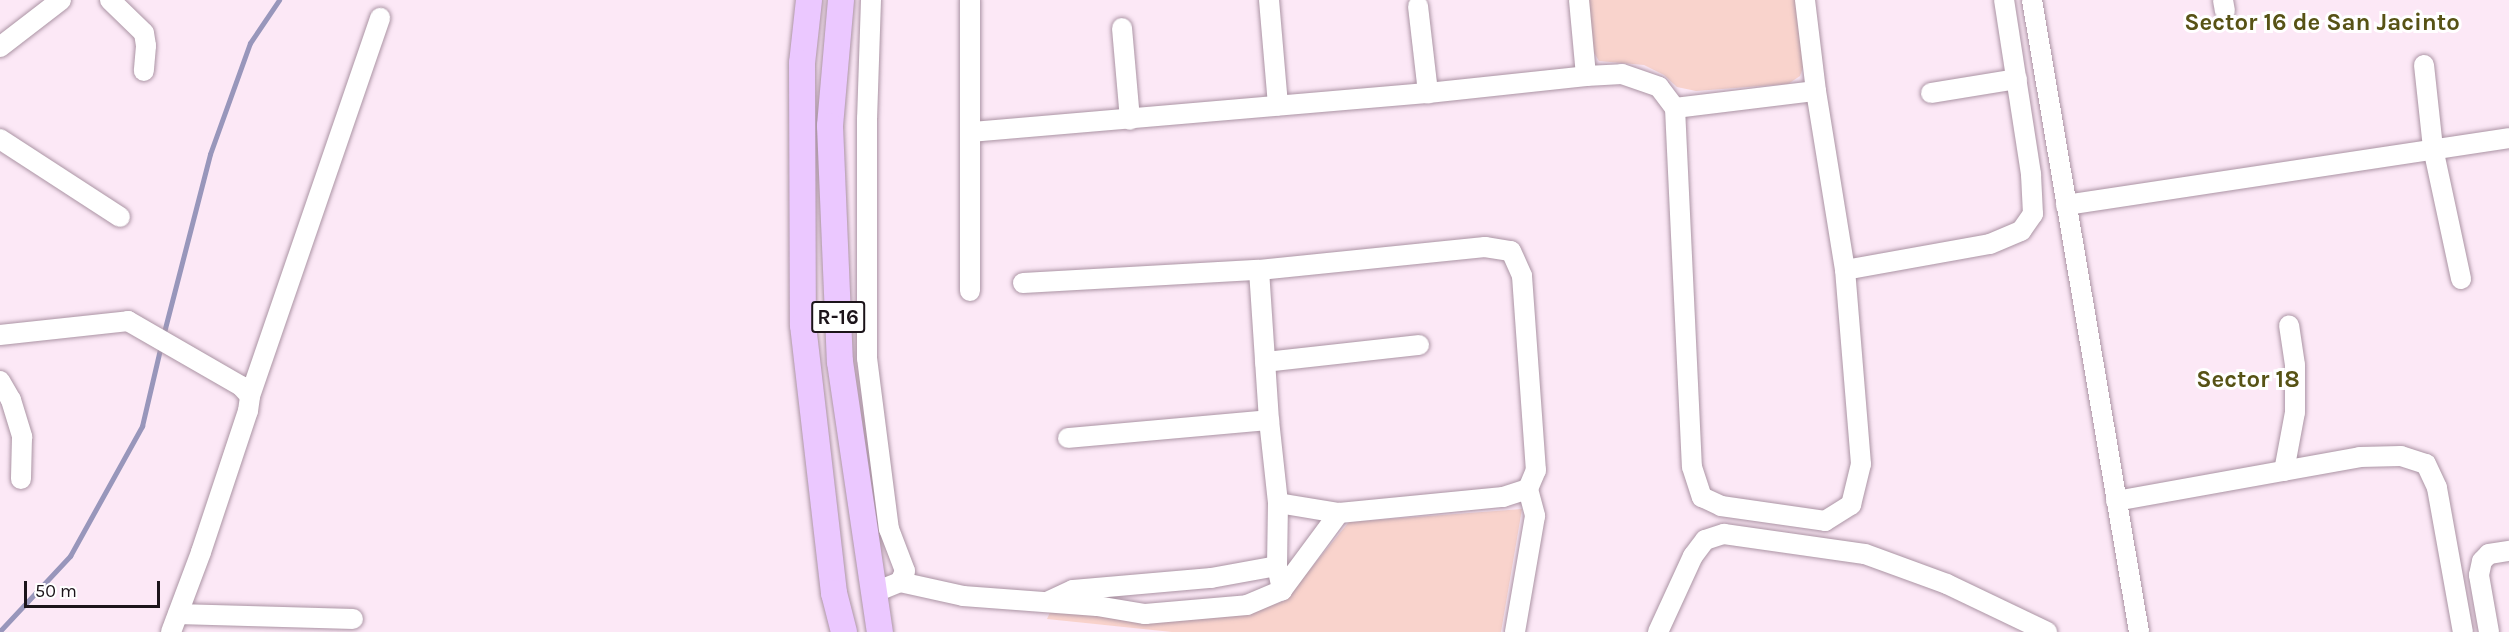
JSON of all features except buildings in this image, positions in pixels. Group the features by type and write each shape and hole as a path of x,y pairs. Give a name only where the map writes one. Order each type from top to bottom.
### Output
{"main road":[{"name":"R-16","path":"809,0 802,63 803,325 834,593 844,632"},
{"name":"R-16","path":"841,0 830,126 840,362 880,632"}],"street":[{"path":"0,47 61,0"},
{"path":"110,0 144,33 146,46 144,71"},
{"path":"872,0 867,118 867,358 889,529 905,571 900,582"},
{"path":"970,0 970,291"},
{"path":"1269,0 1278,106"},
{"path":"1579,0 1586,76"},
{"path":"971,132 1428,93 1586,76 1622,74 1659,87 1675,108 1692,467 1702,497 1720,506 1825,521 1851,505 1861,464 1845,270 1816,91 1805,0"},
{"path":"1845,270 1990,244 2021,231 2033,214 2031,174 2004,0"},
{"path":"2032,0 2139,632"},
{"path":"1418,6 1428,93"},
{"path":"353,619 174,623 380,18"},
{"path":"1122,28 1130,120"},
{"path":"2424,65 2433,148 2461,279"},
{"path":"1931,93 2016,79"},
{"path":"1675,108 1816,91"},
{"path":"2066,204 2509,138"},
{"path":"0,139 120,217"},
{"path":"1023,283 1259,270 1485,247 1511,251 1522,276 1536,470 1528,489 1535,516 1515,632"},
{"path":"1259,270 1269,420 1278,503 1277,566 1282,590"},
{"path":"0,335 128,321 146,329 241,386 250,396"},
{"path":"2284,471 2295,412 2295,365 2289,325"},
{"path":"1265,362 1419,345"},
{"path":"807,365 867,358"},
{"path":"0,381 11,400 22,437 21,479"},
{"path":"1068,438 1269,420"},
{"path":"2116,501 2360,457 2401,456 2426,464 2437,488 2463,632"},
{"path":"1278,503 1339,513 1503,497 1528,489"},
{"path":"873,593 900,582 963,596 1047,602 1145,614 1247,605 1282,590 1339,513"},
{"path":"1658,632 1693,556 1705,540 1724,534 1865,554 1947,584 2047,632"},
{"path":"2489,632 2479,574 2481,561 2489,554 2509,551"},
{"path":"1047,602 1073,590 1211,578 1277,566"},
{"path":"1210,609 1214,595 1211,578"}],"shaded area":[{"path":"1587,0 1795,0 1805,62 1800,76 1788,84 1696,91 1677,87 1664,75 1644,65 1599,61 1590,46"},
{"path":"1522,509 1501,632 1172,632 1047,619 1051,610 1245,614 1284,601 1349,522"}],"waterway":[{"path":"163,336 210,154 250,43 279,0"},
{"path":"0,631 70,556 142,426 161,345"}],"district":[{"name":"Sector 16 de San Jacinto","path":"2322,23"},
{"name":"Sector 18","path":"2248,380"}]}
